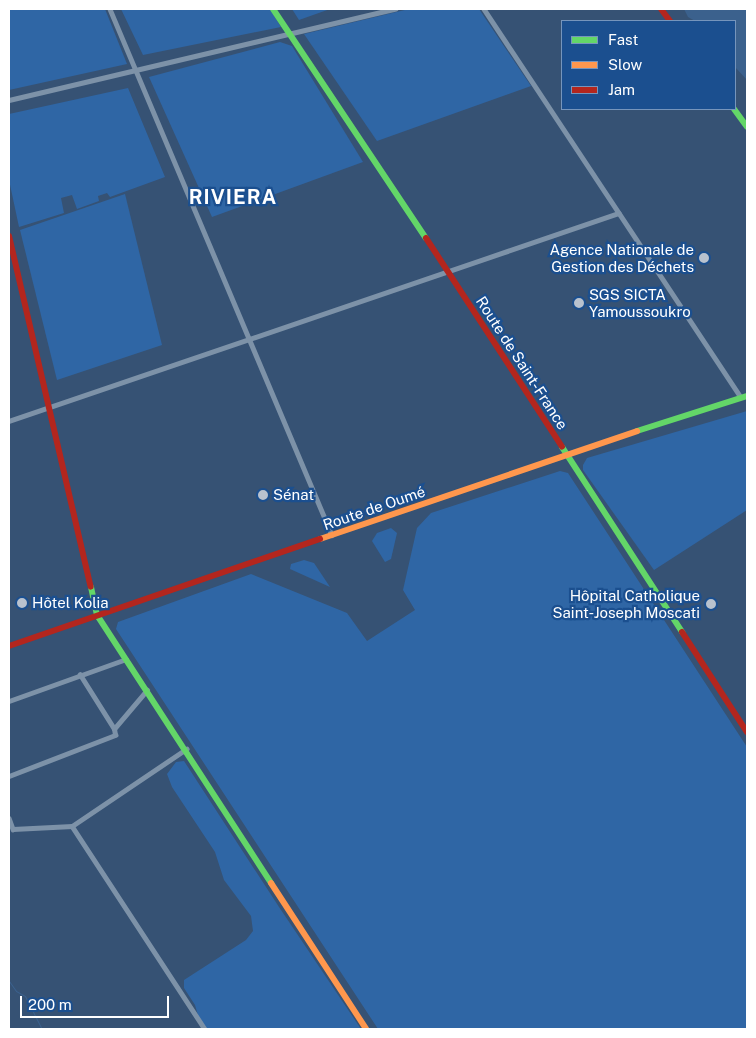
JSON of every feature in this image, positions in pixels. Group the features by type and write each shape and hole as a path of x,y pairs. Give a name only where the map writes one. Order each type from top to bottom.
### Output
{"street":[{"path":"110,9 332,535"},
{"name":"Route de Saint-France","path":"273,9 449,272 565,454 747,732"},
{"path":"9,100 395,9"},
{"path":"484,9 619,213 744,396"},
{"path":"661,9 669,20"},
{"path":"735,110 747,127"},
{"path":"9,421 619,213"},
{"path":"9,236 97,615 186,749 366,1029"},
{"name":"Route de Oumé","path":"9,646 465,491 565,454 744,396"},
{"path":"9,701 126,659"},
{"path":"9,776 115,735 114,729 80,675"},
{"path":"114,729 147,690"},
{"path":"9,818 13,829 72,826 186,749"},
{"path":"72,826 205,1029"}],"shaded area":[{"path":"9,9 105,9 127,64 9,90"},
{"path":"121,9 270,9 281,27 143,55"},
{"path":"292,9 330,9 299,20"},
{"path":"409,9 479,9 531,86 377,141 304,34"},
{"path":"684,9 747,9 747,80 736,68 736,20 693,20 688,17"},
{"path":"280,42 292,46 363,162 212,217 149,77"},
{"path":"128,88 165,177 110,197 107,193 98,196 99,201 77,209 72,195 61,198 64,213 19,227 9,180 9,114"},
{"path":"125,194 162,345 57,380 20,230"},
{"path":"747,411 747,510 654,570 583,470 583,465 587,458"},
{"path":"560,471 568,473 747,747 747,1029 378,1029 116,629 118,622 251,574 347,613 367,641 415,610 403,590 417,528 431,513"},
{"path":"391,528 397,533 391,559 385,562 372,541 377,533"},
{"path":"304,560 314,563 330,587 290,569 291,564"},
{"path":"184,761 361,1029 202,1029 195,1005 184,988 184,980 246,940 253,931 251,916 224,880 215,852 172,787 167,774 176,762"}],"waterway":[{"path":"9,981 16,991 25,996 42,1029"}],"traffic: fast":[{"path":"273,9 426,238"},
{"path":"735,110 747,127"},
{"path":"637,431 747,396"},
{"path":"562,447 682,632"},
{"path":"91,587 97,615 271,883"}],"traffic: slow":[{"path":"320,539 637,431"},
{"path":"271,883 366,1029"}],"traffic: jam":[{"path":"661,9 669,20"},
{"path":"9,236 91,587"},
{"path":"426,238 562,447"},
{"path":"9,646 320,539"},
{"path":"682,632 747,732"}],"place":[{"name":"Agence Nationale de Gestion des Déchets","path":"704,258"},
{"name":"SGS SICTA Yamoussoukro","path":"579,303"},
{"name":"Sénat","path":"263,495"},
{"name":"Hôtel Kolia","path":"22,603"},
{"name":"Hôpital Catholique Saint-Joseph Moscati","path":"711,604"}],"district":[{"name":"RIVIERA","path":"233,197"}]}
